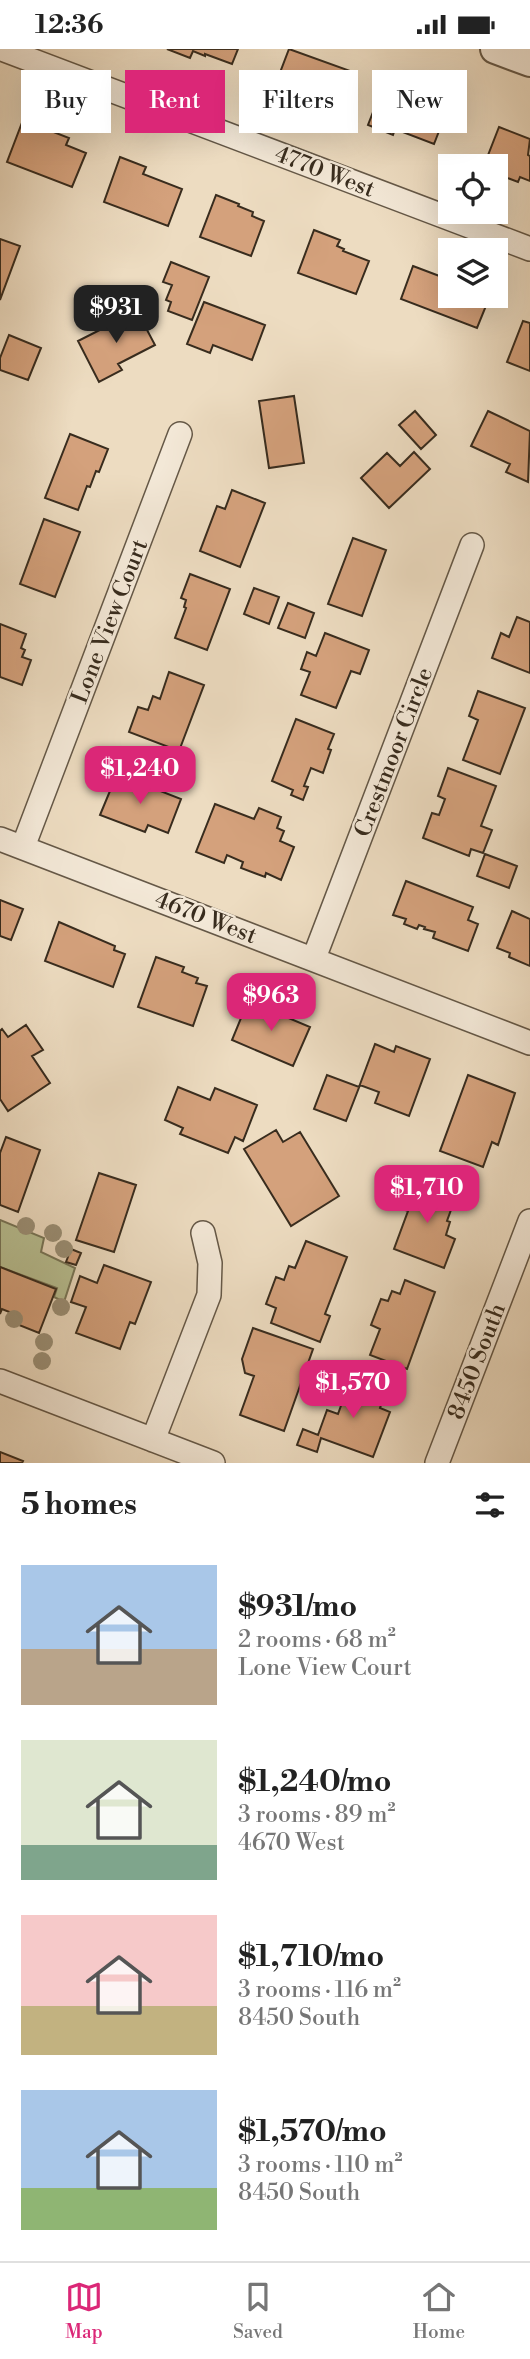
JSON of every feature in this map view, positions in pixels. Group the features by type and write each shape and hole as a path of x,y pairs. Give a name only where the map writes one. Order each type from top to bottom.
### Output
{"street":[{"name":"4770 West","path":"2,49 530,249"},
{"path":"495,49 530,62"},
{"name":"Lone View Court","path":"23,847 180,434"},
{"name":"Crestmoor Circle","path":"314,958 472,545"},
{"name":"4670 West","path":"0,839 530,1043"},
{"name":"8450 South","path":"437,1463 530,1221"},
{"path":"153,1440 209,1295 210,1263 203,1233"},
{"path":"0,1381 213,1463"}],"green space":[{"path":"0,1220 44,1238 41,1252 75,1268 64,1302 54,1297 57,1288 0,1267"}],"building":[{"path":"167,49 238,49 232,64 193,51 190,58"},
{"path":"289,49 347,70 281,70"},
{"path":"21,125 21,133 56,133 69,138 66,145 86,153 72,187 7,162"},
{"path":"499,127 530,139 530,181 520,177 518,182 508,178 508,154 488,154"},
{"path":"405,133 438,133 434,144"},
{"path":"120,157 146,167 143,174 182,189 168,226 104,202"},
{"path":"216,195 239,204 238,206 253,212 252,216 264,221 251,256 200,237"},
{"path":"314,230 340,240 337,246 344,249 343,251 369,261 356,294 298,273"},
{"path":"0,239 20,246 0,300"},
{"path":"171,262 209,277 192,320 168,311 171,302 166,300 172,285 163,282"},
{"path":"413,266 438,275 438,308 485,308 477,328 401,299"},
{"path":"204,302 265,325 252,360 213,345 210,353 187,344"},
{"path":"137,311 155,345 118,364 122,370 99,382 78,341"},
{"path":"523,321 530,323 530,371 507,362"},
{"path":"9,335 41,348 28,380 0,370 0,358"},
{"path":"294,396 304,463 269,468 259,401"},
{"path":"415,411 436,435 421,449 399,425"},
{"path":"488,411 530,431 528,482 506,472 510,464 471,446"},
{"path":"70,434 108,449 99,472 96,471 90,487 87,486 78,510 45,498"},
{"path":"414,452 430,469 389,508 361,478 387,453 400,466"},
{"path":"232,490 265,503 240,567 200,551 217,506 225,509"},
{"path":"44,519 80,532 55,597 20,584"},
{"path":"353,538 386,550 362,616 328,604"},
{"path":"190,574 230,589 207,650 175,638 186,608 186,600 181,598"},
{"path":"254,588 279,597 269,624 244,614"},
{"path":"288,603 314,613 305,638 278,628"},
{"path":"517,617 530,622 530,673 492,658 501,633 509,637"},
{"path":"0,624 26,634 21,648 25,650 22,657 31,660 22,685 0,677"},
{"path":"325,633 369,650 360,674 351,671 336,708 301,695 310,672 301,669 307,652 316,656"},
{"path":"169,672 204,685 179,751 129,732 138,707 148,710 153,696 160,699"},
{"path":"478,691 525,708 500,774 463,760 478,720 469,716"},
{"path":"296,719 334,734 323,773 311,768 304,786 308,787 303,800 291,795 293,790 272,781"},
{"path":"448,768 496,786 481,826 492,830 483,853 471,849 469,856 423,838 432,813 439,815 445,799 438,796"},
{"path":"117,774 181,799 168,833 148,825 145,832 100,815"},
{"path":"215,804 254,819 259,808 281,817 277,828 284,831 280,841 294,847 281,880 266,873 265,877 241,868 243,862 227,855 224,863 196,852"},
{"path":"485,854 517,866 509,888 477,876"},
{"path":"406,881 473,907 468,920 478,924 468,951 433,938 435,932 419,925 417,929 404,924 406,919 393,915"},
{"path":"0,900 23,909 11,940 0,936"},
{"path":"512,911 530,919 530,966 509,957 510,953 497,948"},
{"path":"59,922 115,946 114,950 125,954 113,987 45,961"},
{"path":"156,957 184,967 182,972 198,978 196,983 207,986 193,1026 138,1007"},
{"path":"248,1001 310,1027 293,1066 232,1040"},
{"path":"26,1025 43,1050 32,1056 50,1083 8,1111 0,1099 0,1031 2,1029 8,1037"},
{"path":"375,1044 394,1052 396,1046 430,1059 409,1116 375,1103 379,1092 360,1085 346,1121 314,1109 327,1075 359,1087"},
{"path":"468,1075 515,1093 498,1145 492,1142 483,1167 440,1151"},
{"path":"178,1087 210,1100 215,1088 257,1105 243,1141 235,1137 228,1153 180,1134 183,1128 165,1120"},
{"path":"276,1130 283,1142 300,1132 339,1196 291,1226 244,1149"},
{"path":"6,1137 40,1150 18,1212 0,1205 0,1153"},
{"path":"99,1173 136,1185 114,1252 76,1240"},
{"path":"416,1181 456,1196 447,1221 450,1222 446,1235 455,1239 444,1268 394,1249"},
{"path":"306,1241 347,1257 325,1314 330,1316 320,1342 271,1323 276,1308 266,1304 276,1277 284,1280 289,1266 295,1268"},
{"path":"71,1249 81,1253 76,1265 66,1262"},
{"path":"104,1265 151,1282 135,1324 130,1322 120,1349 76,1333 86,1307 71,1302 80,1276 97,1283"},
{"path":"0,1267 56,1289 39,1333 9,1321 12,1313 2,1309 0,1314"},
{"path":"405,1280 435,1292 407,1369 370,1355 380,1329 371,1325 381,1299 388,1301 392,1291 400,1294"},
{"path":"253,1328 313,1349 284,1431 240,1415 254,1376 245,1373 242,1359"},
{"path":"352,1375 387,1388 380,1408 390,1412 373,1457 321,1438 317,1452 297,1445 303,1429 318,1435 327,1410 338,1414"},
{"path":"0,1452 23,1461 0,1463"}]}
